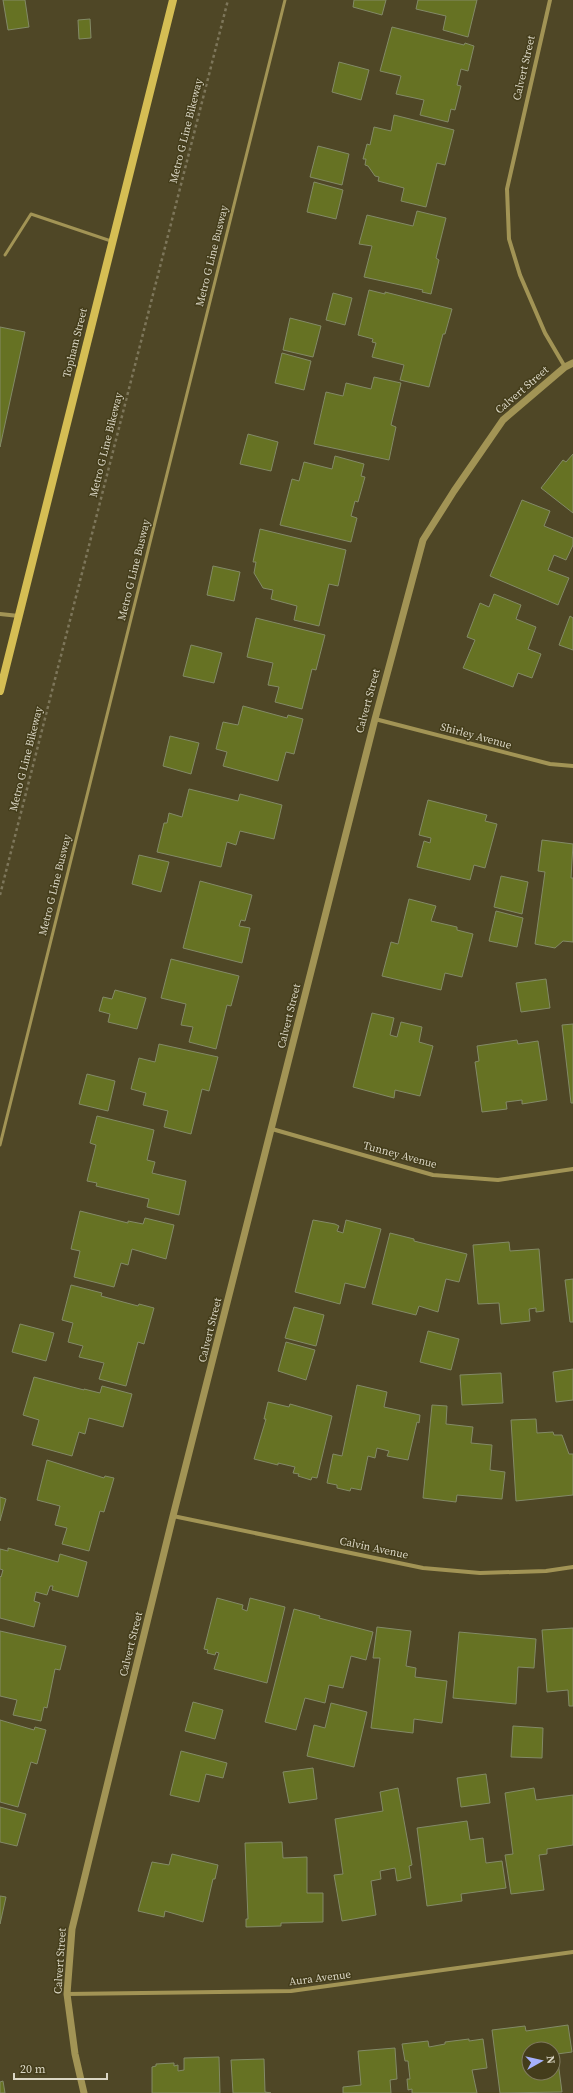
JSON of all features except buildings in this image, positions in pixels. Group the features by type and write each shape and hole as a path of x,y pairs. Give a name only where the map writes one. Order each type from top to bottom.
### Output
{"main road":[{"name":"Topham Street","path":"0,691 111,241 173,0"}],"street":[{"name":"Calvert Street","path":"84,2093 75,2054 67,1994 72,1930 173,1516 375,719 423,540 454,491 503,420 565,367 538,318 520,275 509,239 507,189 550,0"},
{"path":"565,367 573,363"},
{"path":"0,614 19,616"},
{"name":"Shirley Avenue","path":"375,719 550,764 573,766"},
{"name":"Tunney Avenue","path":"272,1129 433,1175 498,1180 573,1169"},
{"name":"Calvin Avenue","path":"173,1516 423,1568 480,1573 546,1571 573,1567"},
{"name":"Aura Avenue","path":"67,1994 291,1991 573,1952"}],"lane":[{"name":"Metro G Line Busway","path":"0,1144 285,0"},
{"path":"5,255 31,214 111,241"}],"path":[{"name":"Metro G Line Bikeway","path":"0,895 228,0"}]}
